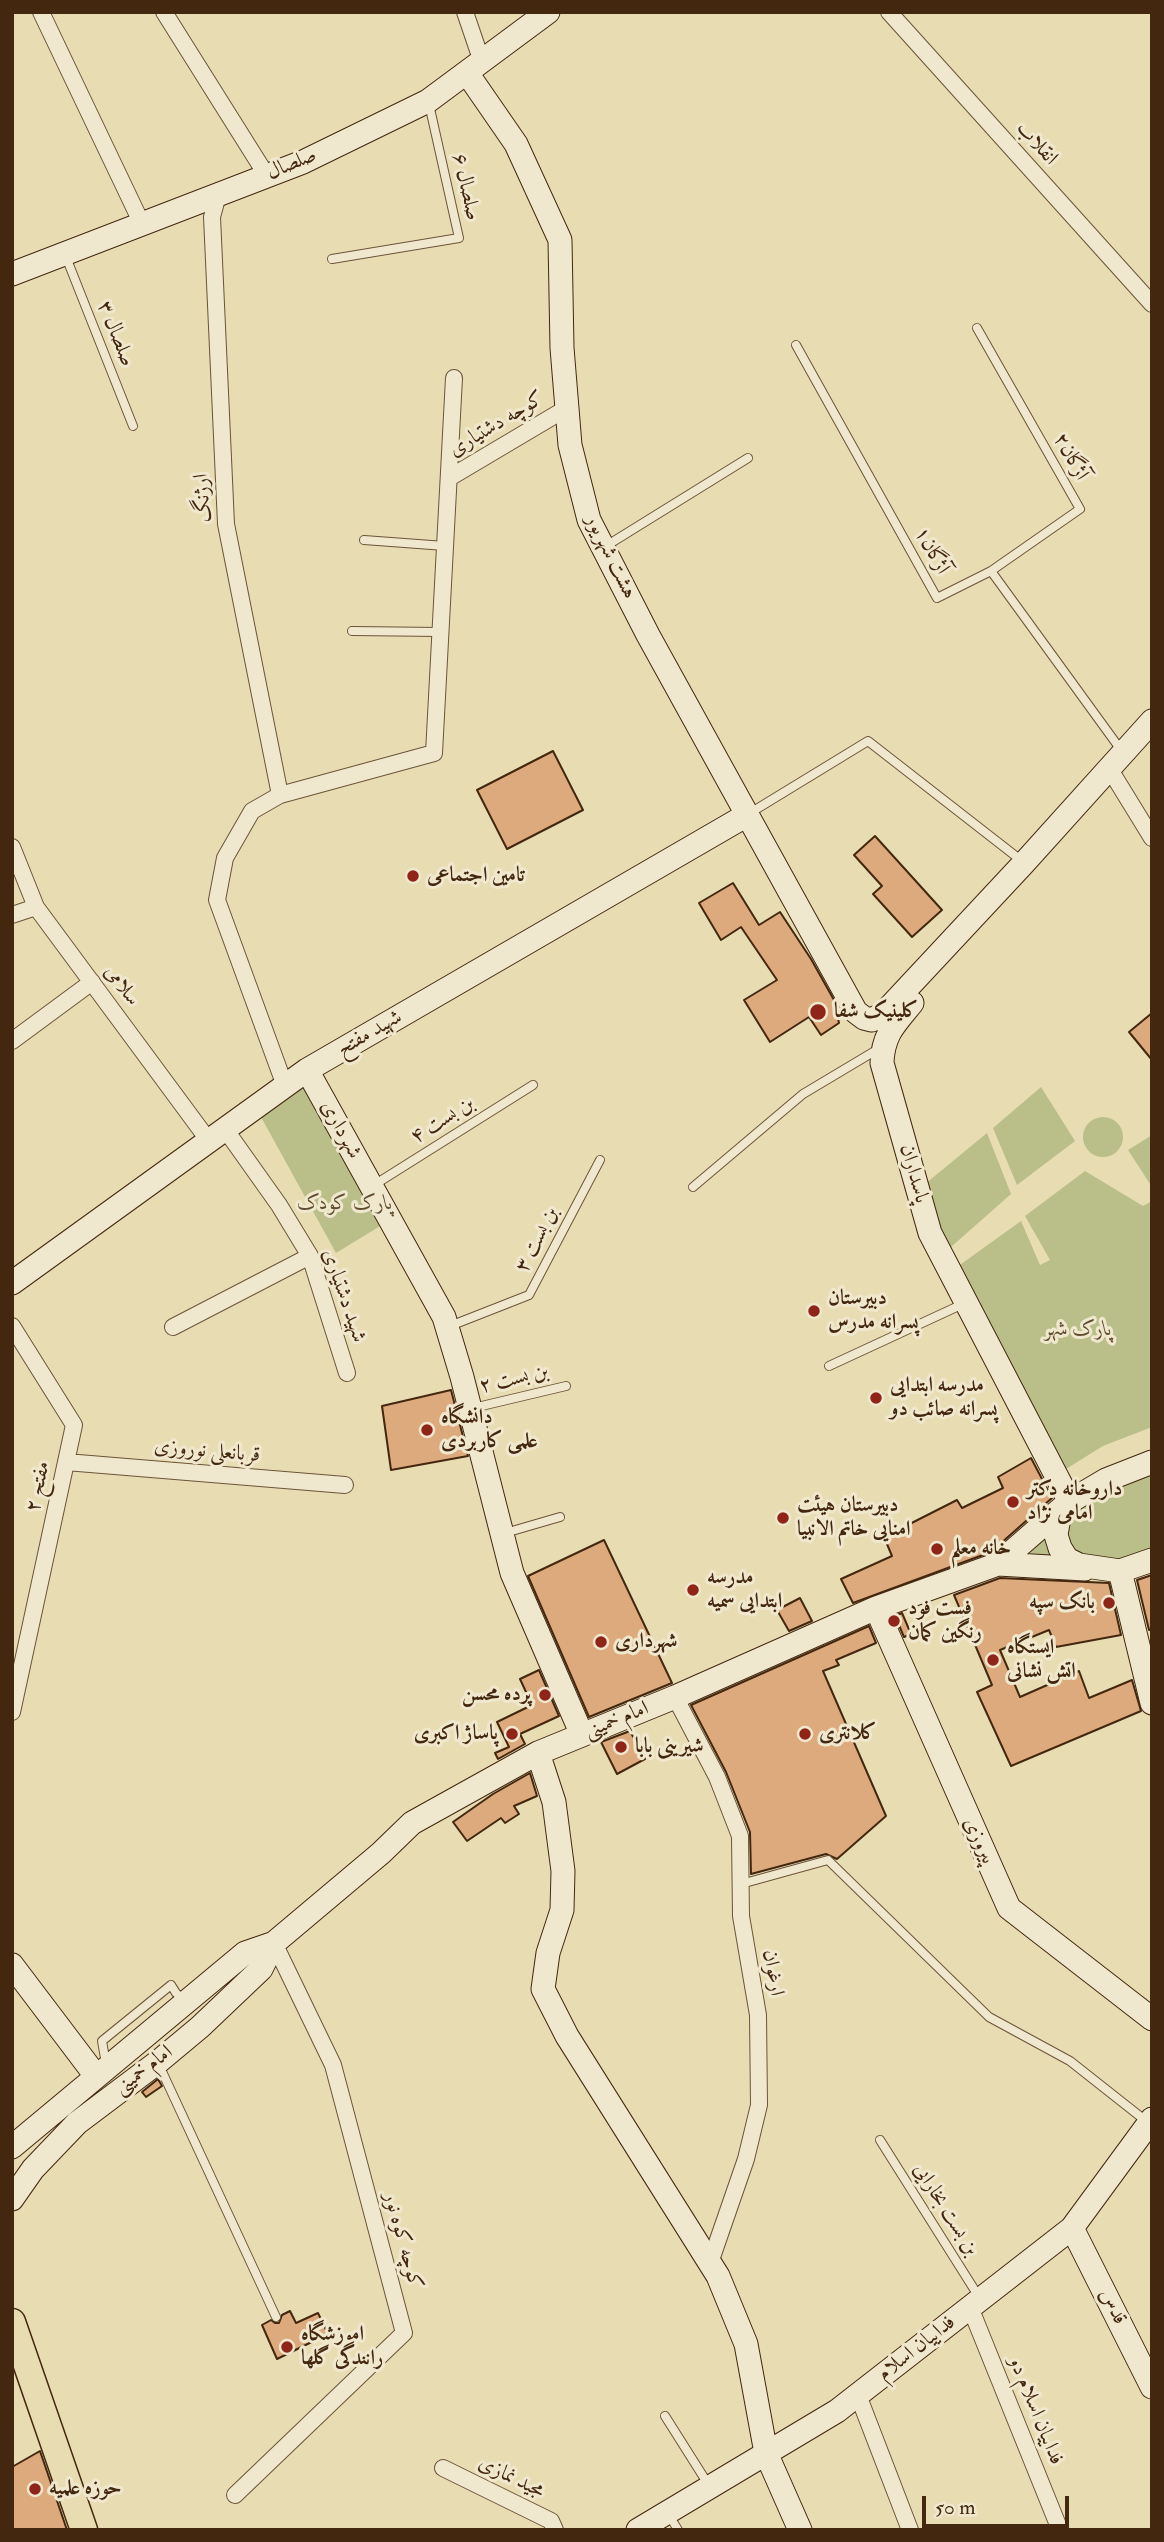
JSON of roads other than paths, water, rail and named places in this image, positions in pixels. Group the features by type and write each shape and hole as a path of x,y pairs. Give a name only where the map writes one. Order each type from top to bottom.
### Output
{"main road":[{"path":"12,2322 84,2530"},
{"path":"12,2358 41,2403"}],"street":[{"path":"41,12 142,224"},
{"path":"164,12 267,176"},
{"path":"465,12 475,68"},
{"name":"صلصال","path":"12,274 303,162 428,101 548,12"},
{"name":"انقلاب","path":"889,12 1152,304"},
{"name":"هشت شهریور","path":"475,68 516,144 559,240 562,348 570,445 589,520 648,635 856,1012 872,1020 884,1013 1024,863"},
{"name":"ارژنگ","path":"218,195 212,217 226,524 280,795"},
{"path":"285,1086 217,900 225,858 252,811 280,795 434,753 454,378"},
{"name":"کوچه دشتیاری","path":"449,478 567,408"},
{"path":"882,1047 886,1036 1024,863 1152,721"},
{"path":"1116,760 1152,838"},
{"name":"شهید مفتح","path":"12,1283 307,1070 747,815"},
{"name":"سلامی","path":"12,847 36,907 92,982 217,1135"},
{"path":"12,915 36,907"},
{"path":"12,1041 92,982"},
{"name":"پاسداران","path":"882,1047 886,1083 930,1233 1069,1502"},
{"name":"شهرداری","path":"307,1070 416,1262 447,1328 512,1573 582,1735"},
{"name":"شهید دشتیاری","path":"217,1135 279,1205 310,1256 347,1373"},
{"path":"173,1327 310,1256"},
{"name":"مفتح ۲","path":"12,1326 74,1425 12,1712"},
{"name":"قربانعلی نوروزی","path":"66,1461 345,1485"},
{"name":"امام خمینی","path":"12,2147 245,1953 274,1943 412,1824 538,1753 675,1697 876,1608 998,1564 1069,1502 1107,1480 1152,1462"},
{"path":"1069,1502 1059,1517 1056,1535 1060,1548 1068,1559 1079,1566 1120,1570 1152,1560"},
{"name":"امام خمینی","path":"998,1564 1120,1570"},
{"path":"1120,1570 1152,1692"},
{"path":"1120,1570 1152,1703"},
{"name":"پیروزی","path":"876,1608 1009,1908 1152,2019"},
{"path":"12,1631 28,1637"},
{"name":"ارغوان","path":"675,1697 717,1777 740,1836 741,1916 758,2015 759,2105 746,2160 710,2263"},
{"path":"538,1753 554,1802 564,1871 562,1910 548,1953 543,1989 567,2036 718,2276 746,2344 766,2453 800,2530"},
{"name":"امام خمینی","path":"12,2199 33,2169 76,2123 200,2027 261,1969 274,1943"},
{"name":"کوچه کوه نور","path":"235,2495 404,2333 333,2065 274,1943"},
{"path":"12,1965 101,2072"},
{"name":"فداییان اسلام","path":"638,2530 672,2521 710,2487 836,2411 1072,2228 1151,2123"},
{"name":"قدس","path":"1072,2228 1152,2387"},
{"name":"فداییان اسلام دو","path":"975,2303 1060,2530"},
{"path":"858,2395 910,2530"},
{"name":"مجید نمازی","path":"443,2468 551,2521 555,2530"}],"lane":[{"name":"صلصال ۶","path":"332,259 459,238 428,101"},
{"name":"صلصال ۳","path":"65,254 133,426"},
{"name":"۲آژگان","path":"977,327 1080,509 991,571"},
{"name":"۱آژگان","path":"796,345 937,598 991,571"},
{"path":"603,547 748,458"},
{"path":"364,540 445,546"},
{"path":"991,571 1116,760"},
{"path":"352,631 440,632"},
{"path":"747,815 868,741 1024,863"},
{"path":"694,1187 803,1094 882,1047"},
{"name":"بن بست ۴","path":"372,1186 533,1085"},
{"name":"بن بست ۳","path":"447,1328 529,1295 600,1160"},
{"path":"829,1366 966,1303"},
{"name":"بن بست ۲","path":"470,1408 566,1386"},
{"path":"502,1534 560,1517"},
{"path":"741,1884 828,1860 989,2017 1069,2061 1151,2123"},
{"path":"158,2062 276,2317"},
{"name":"بن بست بخارایی","path":"880,2140 975,2303"},
{"path":"665,2416 710,2487"}],"place":[{"name":"تامین اجتماعی","path":"413,876"},
{"name":"کلینیک شفا","path":"818,1012"},
{"name":"دبیرستان پسرانه مدرس","path":"814,1311"},
{"name":"مدرسه ابتدایی پسرانه صائب دو","path":"876,1398"},
{"name":"دانشگاه علمی کاربردی","path":"427,1430"},
{"name":"داروخانه دکتر امامی نژاد","path":"1013,1502"},
{"name":"دبیرستان هیئت امنایی خاتم الانبیا","path":"783,1518"},
{"name":"خانه معلم","path":"937,1549"},
{"name":"مدرسه ابتدایی سمیه","path":"693,1590"},
{"name":"بانک سپه","path":"1109,1603"},
{"name":"فست فود رنگین کمان","path":"894,1621"},
{"name":"شهرداری","path":"601,1642"},
{"name":"ایستگاه اتش نشانی","path":"993,1660"},
{"name":"پرده محسن","path":"545,1695"},
{"name":"پاساژ اکبری","path":"512,1734"},
{"name":"کلانتری","path":"805,1734"},
{"name":"شیرینی بابا","path":"621,1747"},
{"name":"اموزشگاه رانندگی گلها","path":"287,2347"},
{"name":"حوزه علمیه","path":"35,2489"}],"park label":[{"name":"پارک کودک","path":"345,1204"},
{"name":"پارک شهر","path":"1078,1330"}]}
